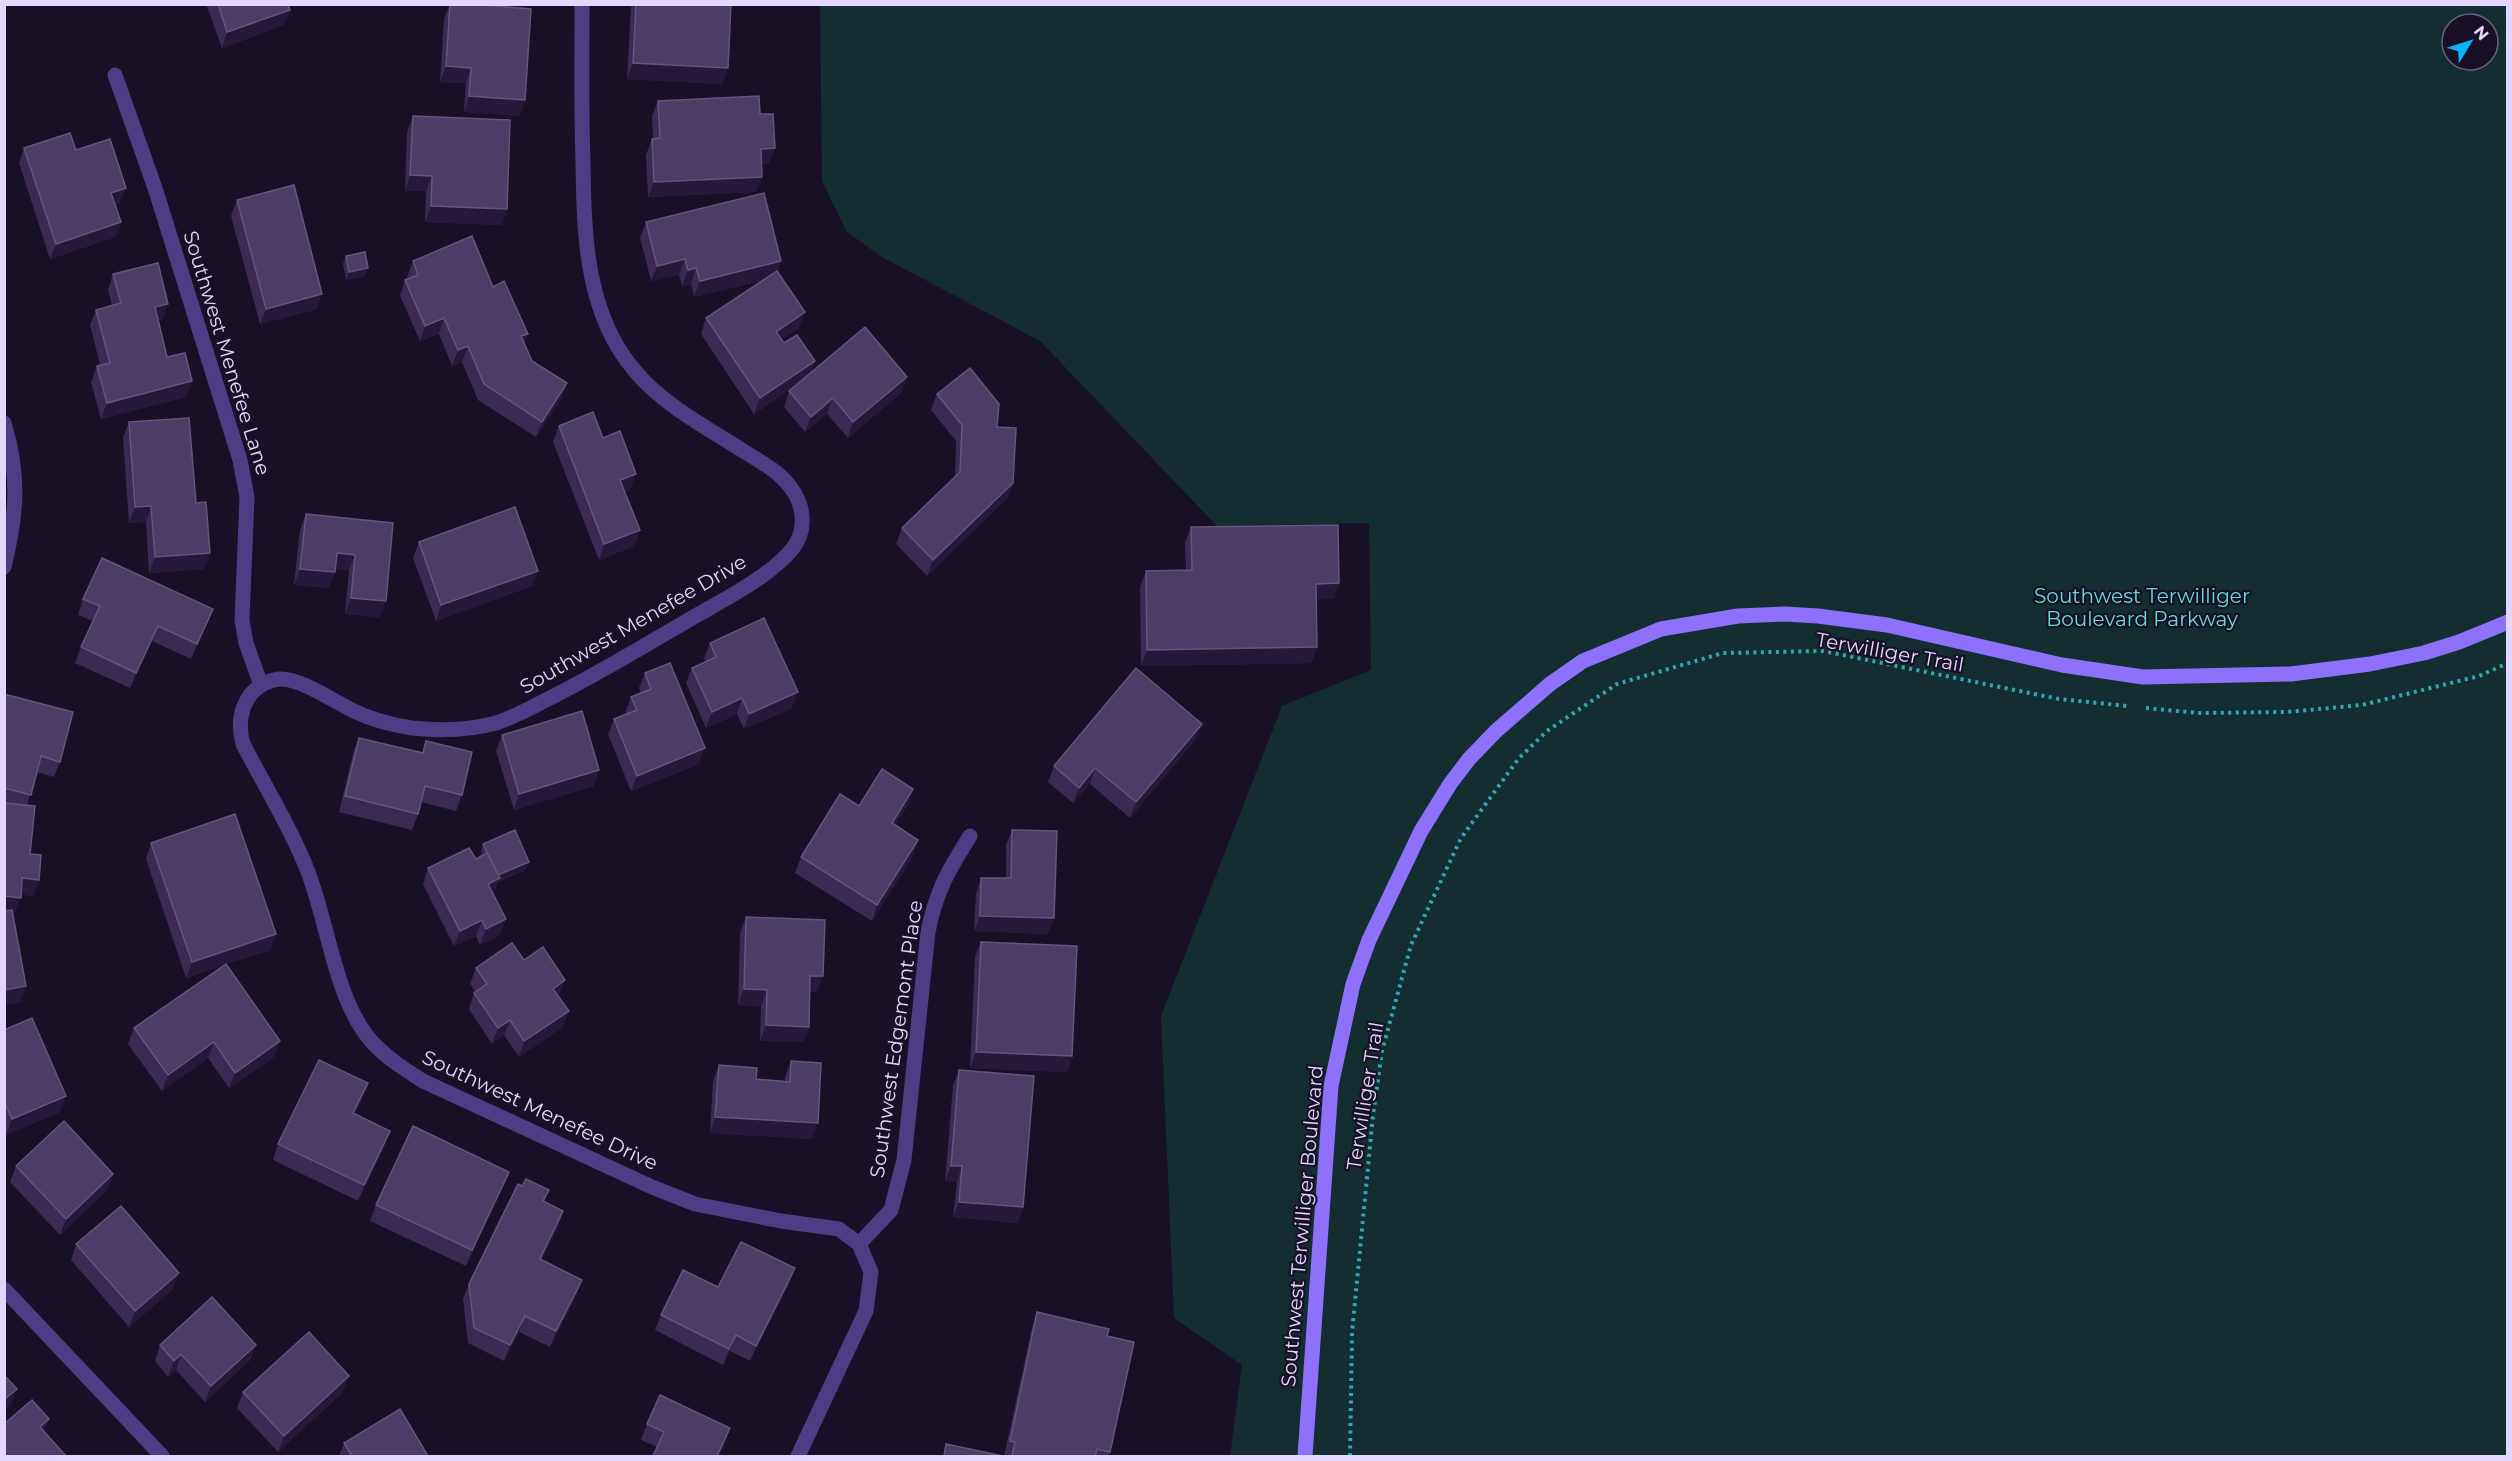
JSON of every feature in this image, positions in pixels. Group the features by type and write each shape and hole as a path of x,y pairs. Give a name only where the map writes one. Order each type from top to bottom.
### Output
{"main road":[{"name":"Southwest Terwilliger Boulevard","path":"1305,1456 1331,1086 1353,984 1370,939 1421,831 1450,784 1469,759 1496,731 1550,684 1583,662 1661,629 1738,616 1785,614 1818,616 1887,625 2062,666 2143,677 2216,678 2291,674 2370,664 2424,653 2508,622"}],"street":[{"name":"Southwest Menefee Drive","path":"582,4 584,220 590,274 603,319 617,346 643,379 689,417 775,472 790,486 802,515 801,534 794,547 782,560 734,593 590,678 495,723 448,730 413,728 381,722 297,683 283,679 261,685 243,706 239,730 243,744 305,862 345,993 356,1019 371,1041 390,1060 423,1081 652,1187 695,1204 769,1219 839,1229 860,1244"},
{"name":"Southwest Menefee Lane","path":"115,75 155,188 240,460 247,497 242,620 246,643 261,685"},
{"path":"4,423 15,468 16,500 4,567"},
{"name":"Southwest Edgemont Place","path":"860,1244 891,1210 903,1160 928,932 934,901 944,878 970,836"},
{"path":"798,1456 866,1311 871,1272 860,1244"},
{"path":"4,1289 162,1456"}],"path":[{"name":"Terwilliger Trail","path":"1350,1456 1352,1333 1373,1115 1382,1051 1411,945 1461,838 1519,758 1540,737 1617,684 1723,652 1823,651 2059,699 2129,706"},
{"path":"2140,707 2198,713 2287,712 2362,705 2479,676 2508,663"}],"green space":[{"name":"Southwest Terwilliger Boulevard Parkway","path":"820,5 2507,5 2507,1456 1230,1456 1242,1365 1174,1318 1161,1016 1282,706 1371,670 1369,523 1217,526 1040,341 882,257 847,232 822,181"}],"building":[{"path":"218,4 288,4 290,10 227,32"},
{"path":"450,4 531,9 525,100 469,96 471,68 446,66"},
{"path":"636,4 731,4 728,68 633,63"},
{"path":"759,96 760,114 773,114 775,148 761,149 762,177 654,182 652,139 660,138 658,101"},
{"path":"413,116 510,120 507,209 431,206 432,176 410,175"},
{"path":"70,133 76,150 110,139 126,188 111,193 121,222 56,244 24,148"},
{"path":"294,185 322,294 266,309 237,200"},
{"path":"764,193 781,261 700,281 696,268 688,270 685,259 657,266 646,222"},
{"path":"472,236 493,287 504,281 528,334 521,336 532,361 567,383 542,422 484,384 468,346 458,350 444,318 425,326 405,280 418,275 413,261"},
{"path":"365,252 368,268 349,272 346,256"},
{"path":"158,263 168,304 155,307 167,357 185,353 192,381 107,403 97,366 110,363 96,310 121,303 113,274"},
{"path":"777,271 805,312 776,332 784,343 797,335 815,361 760,398 706,318"},
{"path":"865,327 907,377 853,422 833,398 811,417 789,391"},
{"path":"970,368 999,404 997,427 1016,428 1013,483 933,560 902,528 960,472 962,425 937,394"},
{"path":"593,412 603,438 620,431 636,474 620,480 640,530 604,544 559,426"},
{"path":"189,418 196,503 206,502 210,553 155,557 151,506 135,507 129,422"},
{"path":"515,507 538,571 441,605 419,542"},
{"path":"306,514 393,523 386,601 351,598 355,555 337,553 335,572 300,569"},
{"path":"1338,525 1339,583 1316,584 1317,647 1147,650 1146,571 1192,570 1191,527"},
{"path":"102,558 213,609 197,644 158,626 136,673 81,647 100,606 83,599"},
{"path":"764,618 798,692 749,714 742,698 712,712 692,668 716,657 710,643"},
{"path":"670,663 705,748 637,776 614,719 637,710 631,697 651,689 645,673"},
{"path":"1136,668 1202,724 1136,802 1095,768 1079,788 1054,766"},
{"path":"4,694 73,712 60,762 41,756 31,795 4,788"},
{"path":"582,711 599,770 519,794 502,735"},
{"path":"359,738 423,753 426,741 472,752 462,795 425,786 418,814 345,796"},
{"path":"882,769 913,789 892,823 918,840 877,905 801,857 840,794 859,806"},
{"path":"4,803 35,806 30,854 41,855 39,880 22,878 21,898 4,896"},
{"path":"235,814 276,934 192,962 151,843"},
{"path":"515,830 529,862 498,875 483,844"},
{"path":"1012,830 1057,831 1054,918 980,916 981,878 1011,878"},
{"path":"469,848 476,859 487,853 500,878 488,884 506,919 486,929 482,920 460,931 428,868"},
{"path":"12,910 26,986 4,990 4,911"},
{"path":"746,917 825,920 823,976 810,976 809,1027 766,1025 767,990 744,989"},
{"path":"981,942 1077,946 1072,1056 976,1052"},
{"path":"512,943 524,960 543,947 565,980 553,989 569,1011 524,1041 510,1020 498,1028 474,993 487,984 476,968"},
{"path":"226,964 280,1041 235,1073 214,1042 168,1075 134,1028"},
{"path":"32,1018 66,1096 12,1119 4,1101 4,1030"},
{"path":"319,1060 368,1083 353,1113 390,1131 364,1185 278,1144"},
{"path":"791,1061 821,1063 818,1123 715,1117 719,1065 757,1068 756,1079 790,1082"},
{"path":"959,1070 1034,1076 1023,1207 959,1202 962,1166 951,1166"},
{"path":"64,1121 113,1174 66,1219 16,1166"},
{"path":"413,1126 509,1172 472,1250 376,1205"},
{"path":"526,1179 549,1190 543,1201 563,1211 540,1259 582,1280 556,1331 525,1316 510,1345 474,1328 469,1284 518,1184 522,1186"},
{"path":"121,1206 179,1273 135,1311 76,1244"},
{"path":"741,1242 795,1268 756,1346 736,1335 729,1349 661,1315 683,1270 718,1287"},
{"path":"212,1297 256,1345 211,1386 181,1354 174,1361 160,1345"},
{"path":"1037,1312 1109,1329 1107,1336 1134,1342 1110,1452 1097,1449 1095,1456 1012,1456 1015,1442 1010,1441"},
{"path":"309,1332 349,1376 284,1436 243,1392"},
{"path":"4,1375 17,1389 4,1400"},
{"path":"660,1395 730,1428 717,1456 653,1456 664,1432 647,1424"},
{"path":"32,1400 49,1419 40,1427 66,1456 4,1456 4,1424"},
{"path":"400,1409 428,1456 352,1456 344,1443"},
{"path":"946,1444 1003,1456 944,1456"}]}
